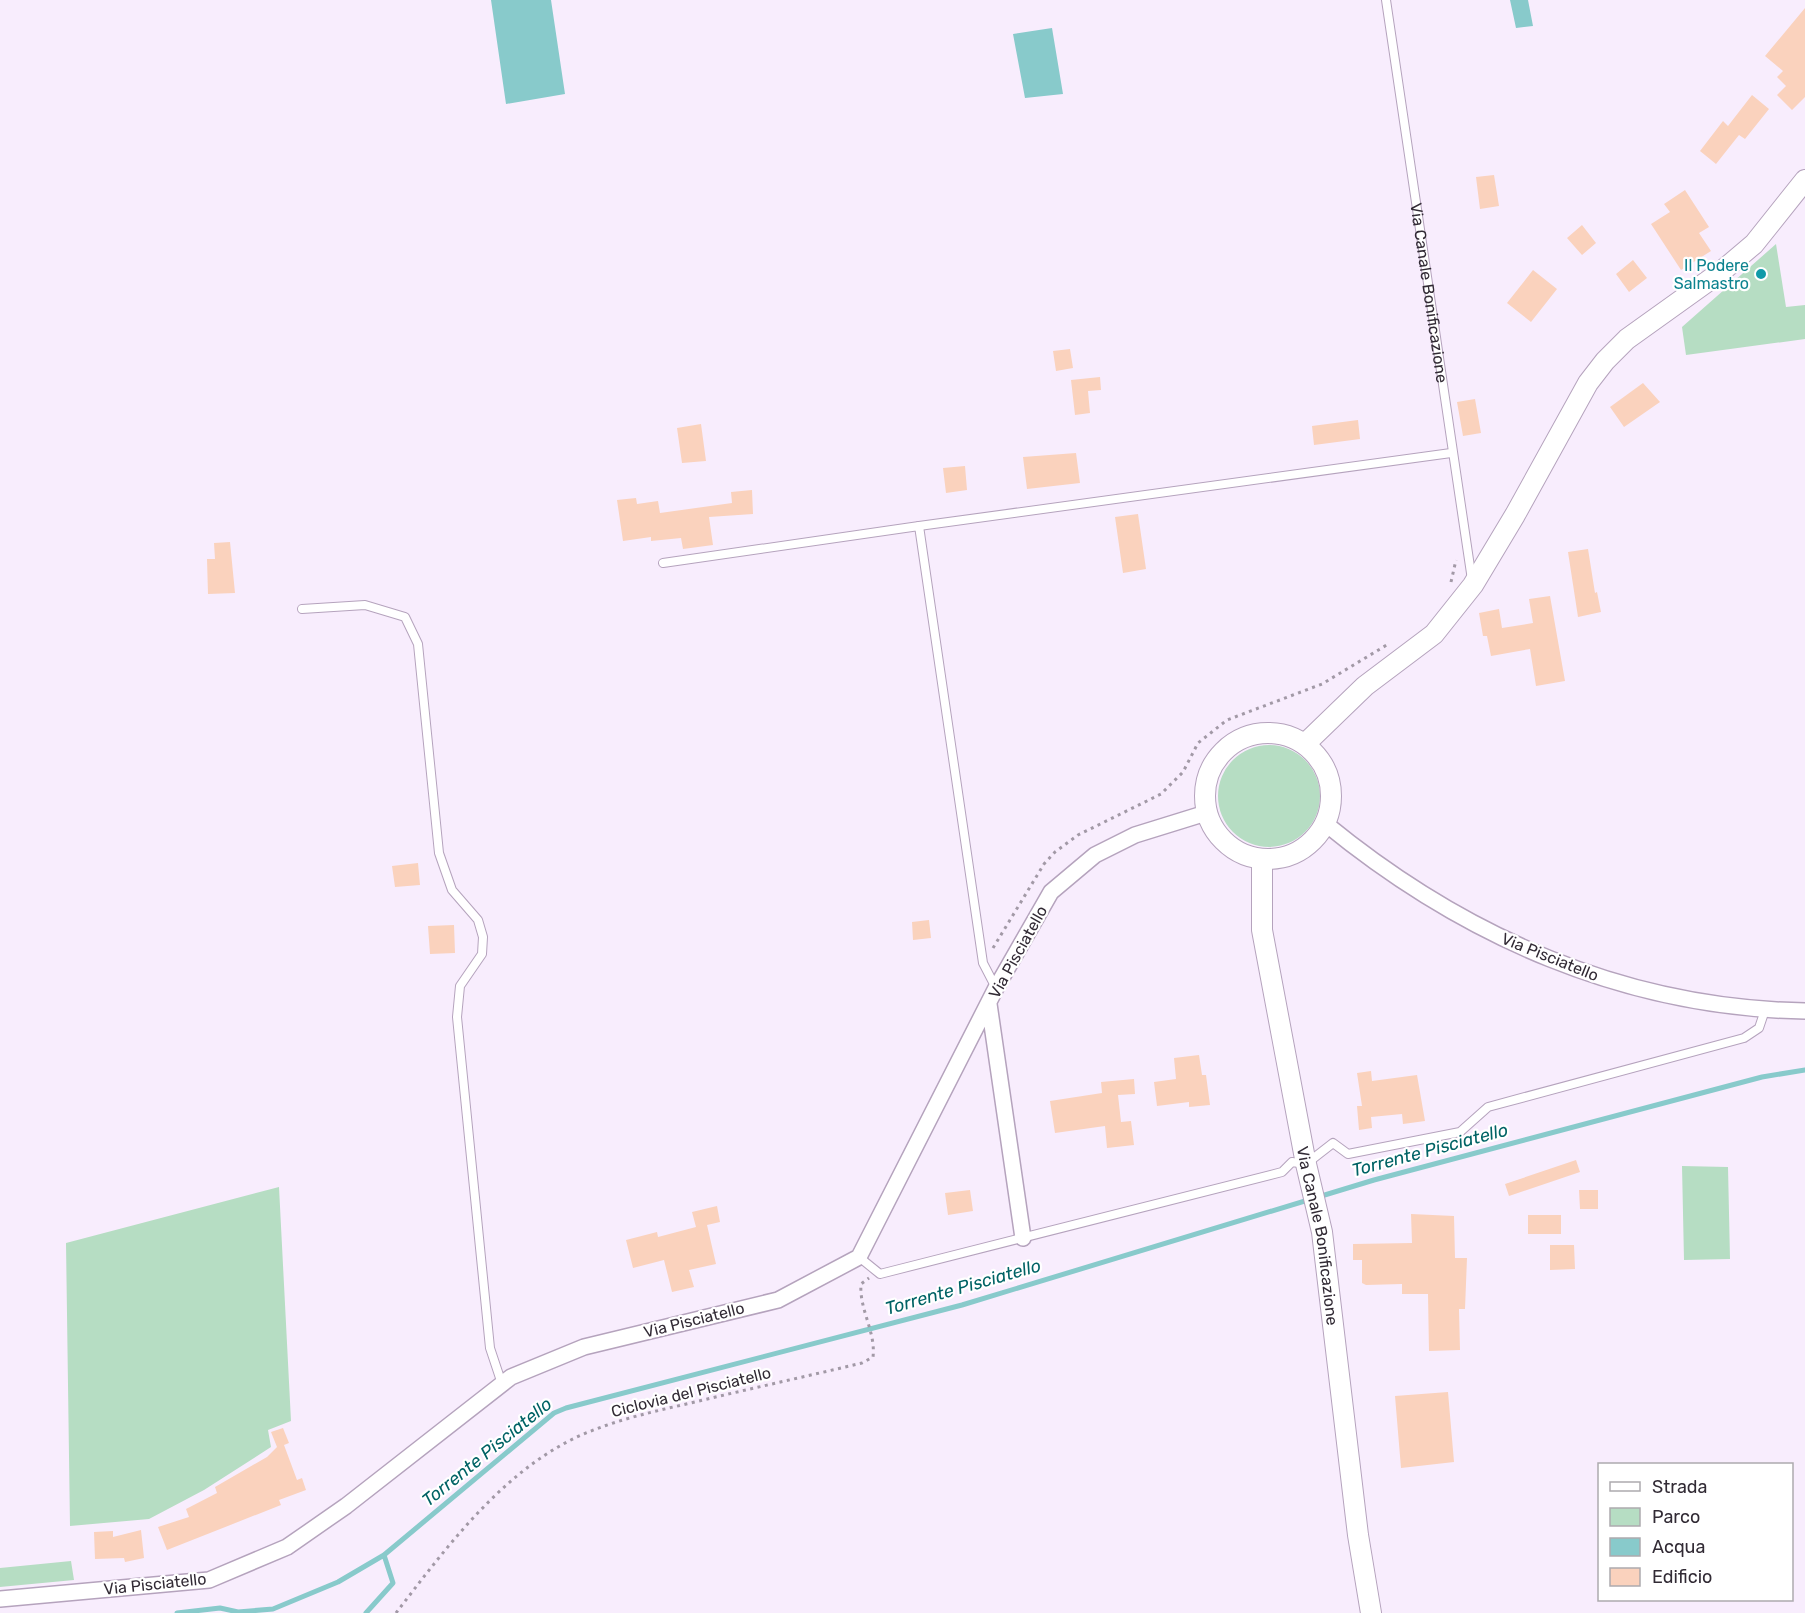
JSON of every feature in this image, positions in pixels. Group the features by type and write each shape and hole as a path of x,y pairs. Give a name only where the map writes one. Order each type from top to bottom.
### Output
{"street":[{"path":"1305,744 1365,686 1434,634 1473,585 1515,515 1588,383 1605,361 1627,339 1722,271 1754,244 1805,180"},
{"path":"1268,733 1287,736 1305,744 1318,756 1327,772 1332,789 1331,807 1326,824 1315,840 1300,852 1282,859 1262,860 1233,850 1212,827 1206,813 1204,794 1208,775 1218,758 1232,744 1249,736 1268,733"},
{"name":"Via Pisciatello","path":"0,1599 209,1580 277,1551 346,1506 511,1377 584,1347 778,1300 859,1257 996,988 1051,892 1095,855 1135,835 1206,813"},
{"name":"Via Pisciatello","path":"1326,824 1406,882 1492,934 1536,955 1604,979 1681,999 1765,1010 1805,1011"},
{"name":"Via Canale Bonificazione","path":"1262,860 1262,930 1307,1170 1322,1232 1358,1535 1371,1613"},
{"path":"989,1004 1023,1238"}],"lane":[{"name":"Via Canale Bonificazione","path":"1386,0 1451,453 1473,585"},
{"path":"663,563 1451,453"},
{"path":"919,526 983,963 996,988"},
{"path":"302,609 364,605 405,617 418,644 439,853 452,890 478,920 483,937 482,954 460,986 457,1017 490,1348 502,1384"},
{"path":"859,1257 880,1274 1282,1172 1292,1162 1307,1170 1333,1143 1348,1154 1460,1132 1488,1107 1744,1038 1759,1028 1765,1010"}],"path":[{"path":"1449,588 1454,574 1456,551"},
{"path":"988,973 993,946 1044,864 1055,852 1078,835 1161,794 1184,772 1198,743 1227,720 1322,684 1393,641"},
{"name":"Ciclovia del Pisciatello","path":"396,1613 444,1551 486,1505 534,1464 575,1438 624,1418 862,1363 873,1357 873,1341 860,1296 861,1284 880,1274"}],"green space":[{"name":"Il Podere Salmastro","path":"1776,244 1786,307 1805,305 1805,339 1686,355 1682,327"},
{"path":"1269,745 1288,749 1305,760 1316,777 1320,796 1316,815 1305,832 1288,843 1269,847 1250,843 1233,832 1222,815 1218,796 1222,777 1233,760 1250,749"},
{"path":"1682,1166 1728,1167 1730,1259 1684,1260"},
{"path":"279,1187 291,1421 268,1430 271,1447 204,1490 149,1519 70,1526 66,1243"},
{"path":"71,1561 74,1580 0,1587 0,1568"}],"water":[{"path":"491,0 551,0 565,94 506,104"},
{"path":"1510,0 1528,0 1533,26 1516,28"},
{"path":"1052,28 1063,94 1025,98 1013,34"}],"building":[{"path":"1805,8 1805,97 1792,110 1777,95 1786,86 1777,77 1783,71 1765,56"},
{"path":"1752,95 1769,109 1745,139 1739,135 1716,164 1700,151 1723,121 1728,126"},
{"path":"1494,175 1499,206 1480,209 1476,177"},
{"path":"1685,190 1709,227 1699,233 1711,251 1681,270 1651,224 1670,212 1664,204"},
{"path":"1582,225 1596,243 1582,255 1567,238"},
{"path":"1633,260 1647,278 1629,292 1616,274"},
{"path":"1533,270 1557,289 1531,322 1507,303"},
{"path":"1070,349 1073,368 1056,371 1053,351"},
{"path":"1100,377 1101,390 1088,391 1090,413 1075,415 1071,380"},
{"path":"1643,383 1660,402 1624,427 1610,407"},
{"path":"1475,399 1481,433 1463,436 1457,402"},
{"path":"1358,420 1360,439 1314,445 1312,426"},
{"path":"701,424 706,461 682,463 677,428"},
{"path":"1076,453 1080,483 1027,489 1023,457"},
{"path":"965,466 967,490 946,493 943,468"},
{"path":"752,490 753,514 709,517 713,545 683,549 681,538 651,541 651,537 623,541 617,500 636,498 637,504 658,501 660,513 732,503 731,492"},
{"path":"1138,514 1146,569 1123,573 1115,517"},
{"path":"230,542 235,593 208,594 207,559 215,559 214,543"},
{"path":"1588,549 1595,593 1597,592 1601,612 1578,617 1568,552"},
{"path":"1550,596 1565,681 1536,686 1530,649 1491,656 1487,636 1483,636 1479,613 1499,609 1502,628 1533,623 1529,599"},
{"path":"418,863 420,885 395,887 392,866"},
{"path":"929,920 931,938 913,940 912,922"},
{"path":"454,925 455,953 430,954 428,926"},
{"path":"1199,1055 1202,1075 1206,1075 1210,1105 1189,1107 1189,1102 1157,1106 1154,1082 1176,1079 1174,1058"},
{"path":"1371,1071 1372,1081 1417,1075 1425,1121 1403,1124 1402,1114 1371,1117 1372,1128 1359,1130 1357,1106 1362,1106 1357,1073"},
{"path":"1134,1079 1135,1094 1118,1095 1121,1122 1131,1121 1134,1145 1107,1148 1105,1126 1055,1133 1050,1101 1102,1093 1101,1082"},
{"path":"1576,1160 1580,1172 1509,1196 1505,1184"},
{"path":"970,1190 973,1211 948,1215 945,1193"},
{"path":"1579,1190 1598,1190 1598,1209 1580,1209"},
{"path":"717,1206 720,1222 707,1225 716,1264 689,1270 694,1287 672,1292 664,1260 633,1268 626,1240 657,1232 658,1237 696,1227 692,1212"},
{"path":"1411,1214 1454,1216 1455,1258 1467,1258 1465,1309 1459,1309 1460,1350 1429,1351 1428,1294 1402,1294 1402,1284 1366,1285 1362,1283 1362,1260 1353,1260 1353,1244 1412,1243"},
{"path":"1528,1215 1561,1215 1561,1234 1528,1234"},
{"path":"1550,1245 1574,1245 1575,1269 1550,1270"},
{"path":"1448,1392 1454,1462 1401,1468 1395,1396"},
{"path":"283,1428 289,1443 284,1445 297,1480 302,1478 306,1490 279,1500 281,1505 167,1550 158,1527 189,1517 186,1509 217,1493 215,1487 267,1457 277,1447 271,1432"},
{"path":"141,1530 144,1558 125,1562 124,1558 95,1559 94,1532 113,1531 113,1537"}],"waterway":[{"name":"Torrente Pisciatello","path":"177,1613 220,1608 238,1612 273,1609 338,1582 384,1555 554,1413 566,1408 962,1305 1374,1180 1762,1077 1805,1070"},
{"path":"366,1613 393,1583 384,1555"}],"place":[{"name":"Il Podere Salmastro","path":"1761,274"}]}
